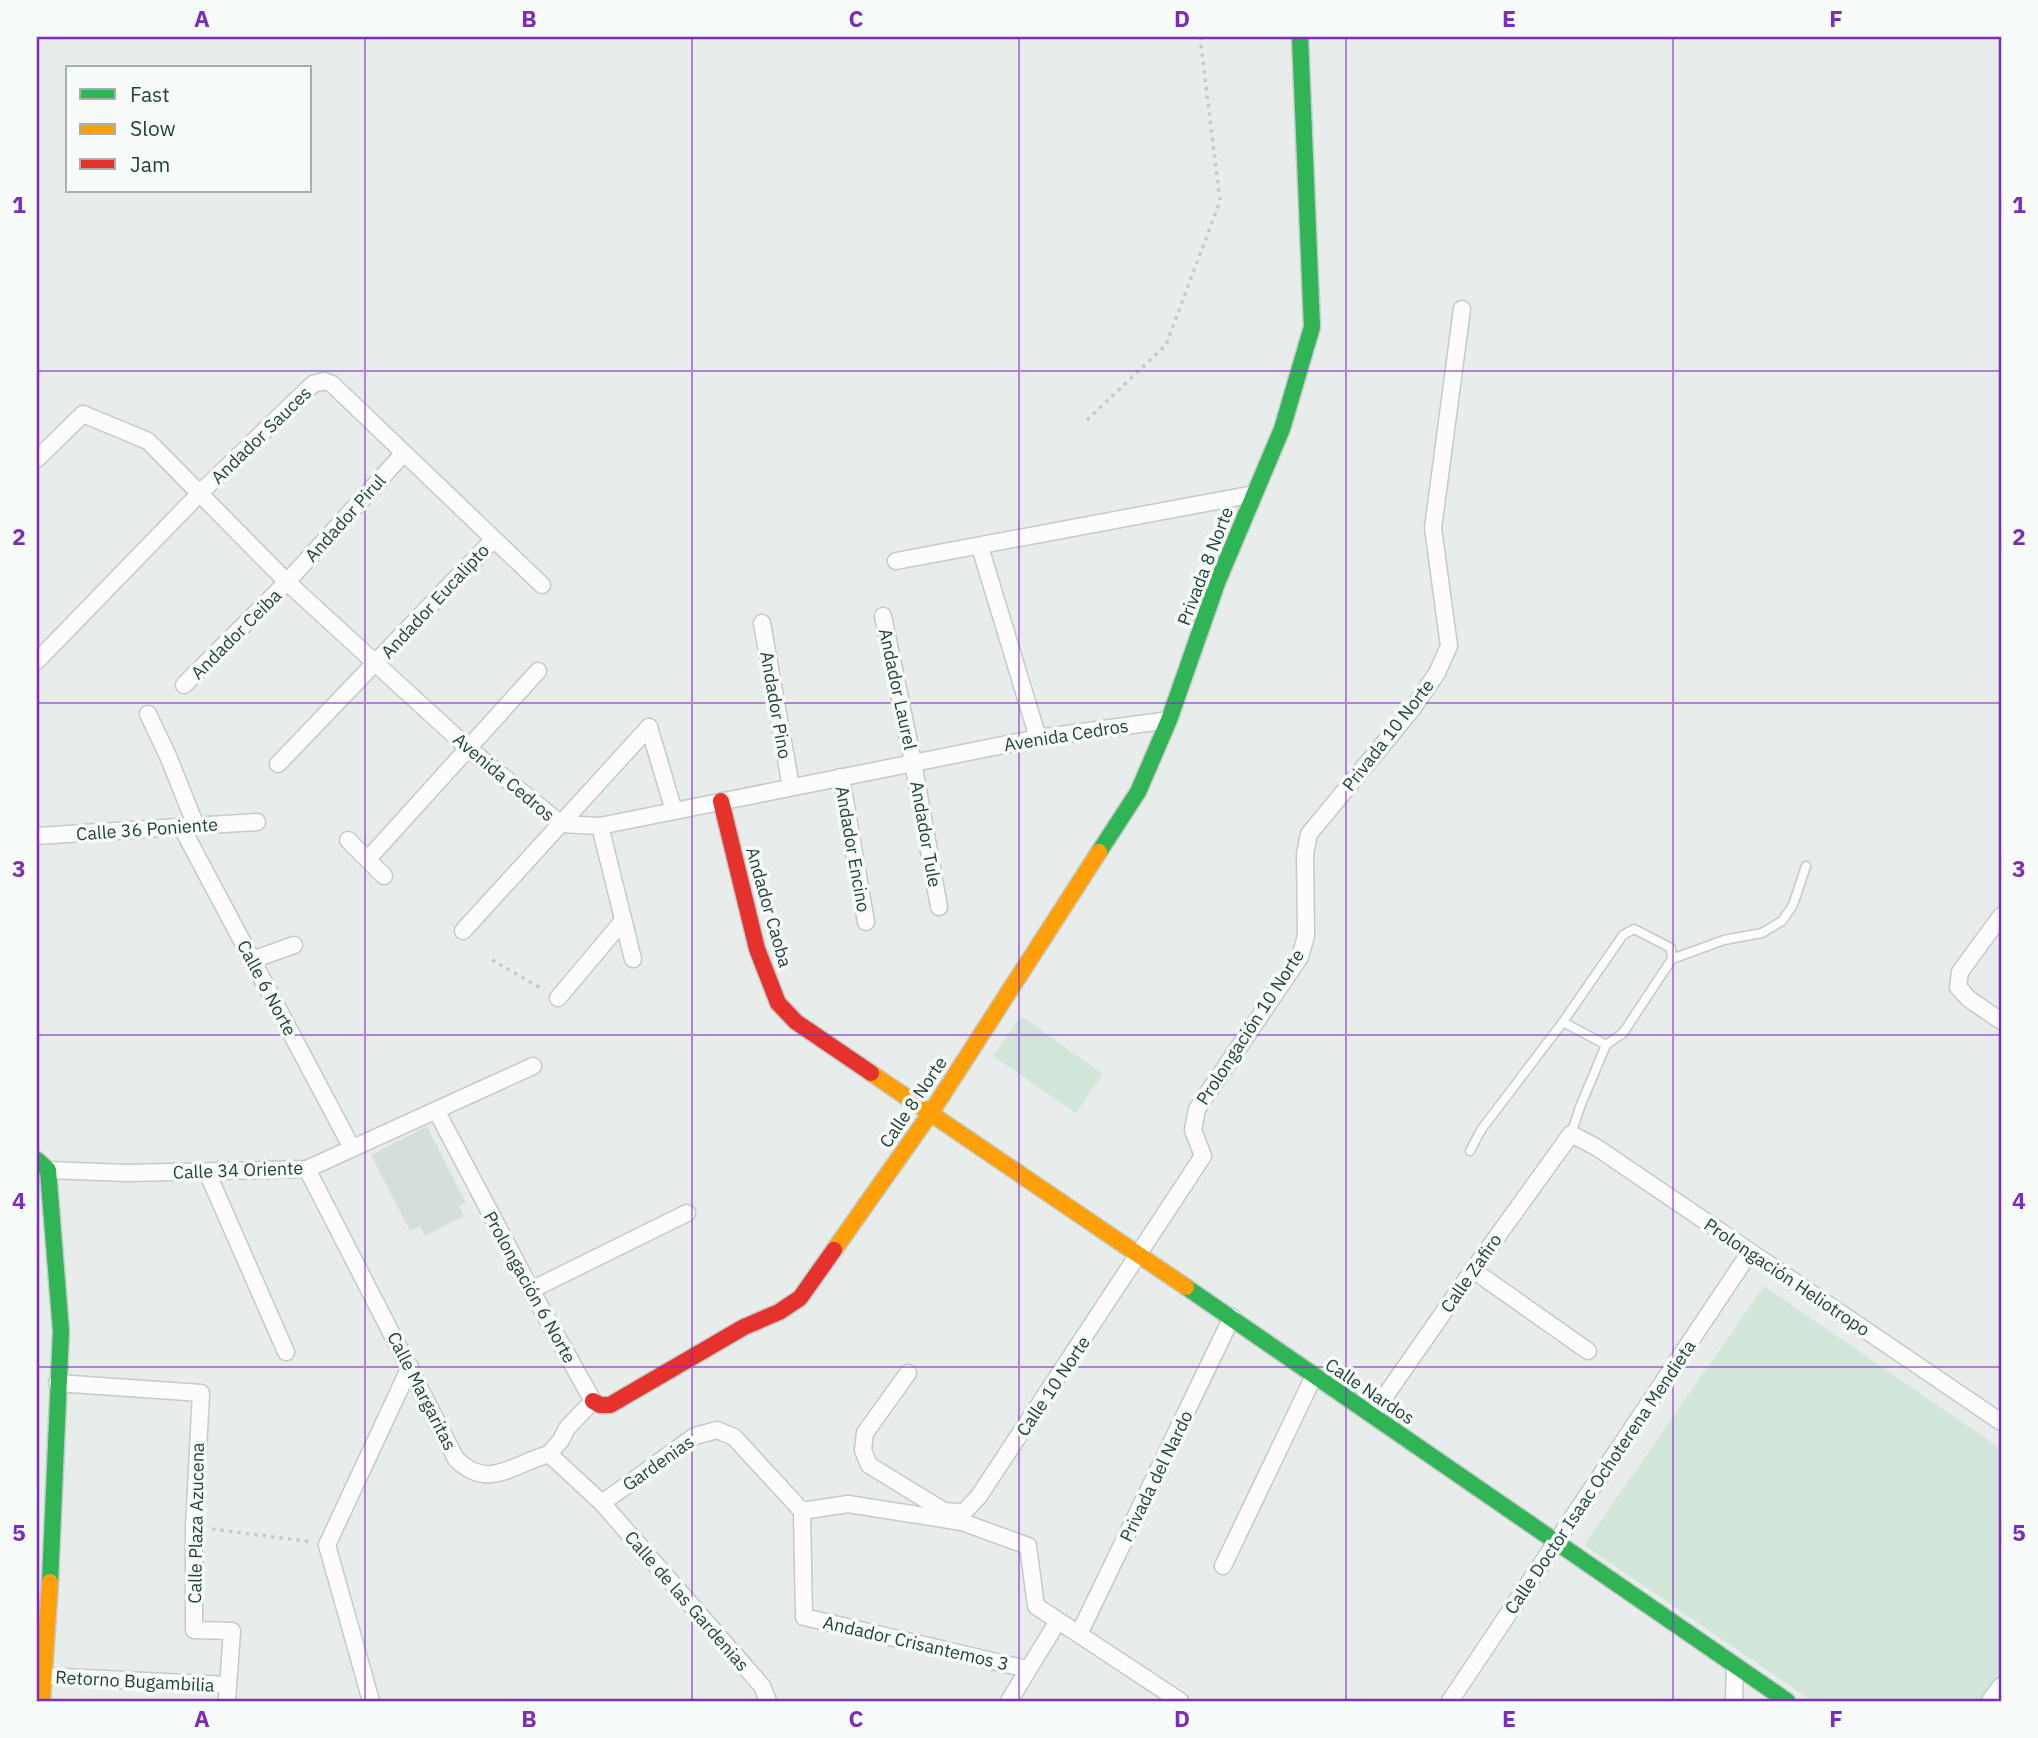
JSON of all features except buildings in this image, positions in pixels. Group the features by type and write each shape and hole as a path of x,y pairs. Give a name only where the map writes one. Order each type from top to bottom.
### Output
{"street":[{"name":"Privada 8 Norte","path":"1169,720 1217,583 1282,429 1312,327 1300,37"},
{"name":"Privada 10 Norte","path":"1305,903 1305,854 1309,834 1413,708 1437,673 1449,646 1433,528 1462,309"},
{"name":"Andador Sauces","path":"200,493 313,384 324,380 332,384 403,454"},
{"name":"Avenida Cedros","path":"37,459 83,414 148,441 287,582 468,748 561,824 600,826 1038,738 1169,720"},
{"path":"403,454 542,584"},
{"name":"Andador Pirul","path":"287,582 403,454"},
{"path":"37,661 200,493"},
{"path":"896,561 1254,494"},
{"name":"Andador Eucalipto","path":"278,764 493,540"},
{"path":"980,547 1038,738"},
{"name":"Andador Ceiba","path":"184,685 287,582"},
{"name":"Andador Laurel","path":"883,616 913,762"},
{"name":"Andador Pino","path":"762,623 791,787"},
{"path":"368,859 538,671"},
{"name":"Calle 6 Norte","path":"148,714 168,756 189,827 252,960 352,1148"},
{"name":"Calle 8 Norte","path":"593,1401 600,1405 610,1405 744,1327 779,1312 800,1298 930,1114 1138,792 1169,720"},
{"path":"463,932 649,727 674,811"},
{"name":"Andador Tule","path":"913,762 939,906"},
{"name":"Andador Encino","path":"841,777 866,922"},
{"name":"Andador Caoba","path":"721,801 757,949 778,1003 796,1022 930,1114"},
{"name":"Calle 36 Poniente","path":"37,836 257,822"},
{"path":"600,826 633,959"},
{"path":"348,840 384,876"},
{"name":"Prolongación 10 Norte","path":"1139,1257 1203,1157 1193,1130 1197,1109 1300,957 1306,936 1305,903"},
{"path":"2001,916 1960,972 1958,987 1969,999 2001,1021"},
{"path":"558,998 622,922"},
{"path":"252,960 293,945"},
{"name":"Calle 34 Oriente","path":"42,1165 127,1173 307,1169 533,1066"},
{"name":"Prolongación 6 Norte","path":"436,1110 593,1401"},
{"name":"Calle Nardos","path":"930,1114 1232,1317 1787,1701"},
{"name":"Prolongación Heliotropo","path":"1571,1134 1596,1147 2001,1422"},
{"name":"Calle Zafiro","path":"1372,1415 1571,1134"},
{"path":"42,1165 61,1331 42,1701"},
{"name":"Calle Margaritas","path":"307,1169 456,1459 467,1470 491,1476 549,1454"},
{"path":"207,1172 286,1352"},
{"path":"531,1290 687,1213"},
{"name":"Calle Doctor Isaac Ochoterena Mendieta","path":"1450,1701 1750,1252"},
{"name":"Calle 10 Norte","path":"963,1517 1139,1257"},
{"path":"1473,1270 1588,1351"},
{"name":"Privada del Nardo","path":"1079,1634 1232,1317"},
{"path":"372,1701 327,1545 410,1367"},
{"path":"908,1373 865,1433 863,1450 869,1465 944,1511 1028,1546 1036,1606 1180,1701"},
{"path":"1223,1566 1314,1376"},
{"name":"Calle Plaza Azucena","path":"57,1383 201,1393 194,1527 194,1630 232,1631 227,1693"},
{"path":"593,1401 567,1428 549,1454 602,1503"},
{"name":"Gardenias","path":"602,1503 695,1436 717,1430 734,1437 802,1511"},
{"name":"Calle de las Gardenias","path":"602,1503 762,1686 768,1701"},
{"path":"802,1511 848,1504 963,1517"},
{"name":"Andador Crisantemos 3","path":"802,1511 804,1617 1027,1669"},
{"path":"1009,1701 1058,1621"},
{"path":"1734,1701 1735,1665"},
{"name":"Retorno Bugambilia","path":"43,1676 227,1693"},
{"path":"1990,1701 2001,1686"}],"lane":[{"path":"1571,1134 1606,1045 1623,1033 1672,959 1724,940 1762,933 1782,921 1793,905 1806,866"},
{"path":"1470,1151 1481,1130 1563,1022 1623,935 1634,929 1671,948 1672,959"},
{"path":"1563,1022 1606,1045"}],"path":[{"path":"1087,420 1166,345 1220,201 1200,37"},
{"path":"492,961 558,998"},
{"path":"194,1527 292,1538 327,1545"}],"shaded area":[{"path":"427,1126 466,1203 459,1206 464,1216 425,1236 420,1226 410,1231 371,1155"}],"green space":[{"path":"1021,1016 1103,1074 1076,1113 993,1056"},
{"path":"1764,1286 2001,1449 2001,1681 1987,1701 1812,1701 1584,1545"}],"traffic: fast":[{"path":"1099,852 1138,792 1169,720 1217,583 1282,429 1312,327 1300,37"},
{"path":"37,1160 48,1170 61,1331 50,1582"},
{"path":"1186,1287 1787,1701"}],"traffic: slow":[{"path":"834,1250 930,1114 1099,852"},
{"path":"871,1073 1186,1287"},
{"path":"42,1701 50,1582"}],"traffic: jam":[{"path":"721,801 757,949 778,1003 796,1022 871,1073"},
{"path":"593,1401 600,1405 610,1405 744,1327 779,1312 800,1298 834,1250"}]}
